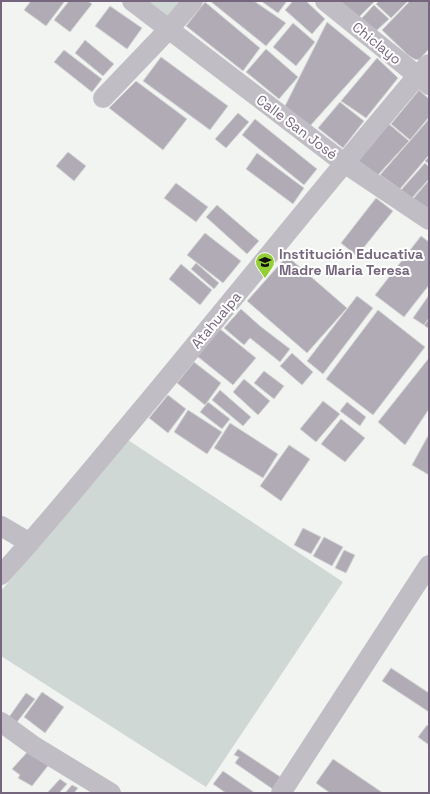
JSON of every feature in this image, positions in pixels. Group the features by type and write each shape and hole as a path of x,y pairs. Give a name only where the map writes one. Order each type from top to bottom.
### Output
{"street":[{"name":"Calle San José","path":"132,1 344,163 429,220"},
{"path":"103,98 169,29 193,1"},
{"name":"Chiclayo","path":"325,1 425,75"},
{"name":"Atahualpa","path":"1,575 30,543 237,295 344,163 425,75"},
{"path":"1,526 30,543"},
{"path":"281,793 429,565"},
{"path":"1,722 34,746 111,793"}],"shaded area":[{"path":"132,1 193,1 169,29"},
{"path":"128,440 343,582 206,787 1,656 1,591"}],"building":[{"path":"31,1 65,1 46,26 24,10"},
{"path":"69,1 88,1 92,4 70,32 54,20"},
{"path":"210,1 254,1 286,23 266,46"},
{"path":"261,1 287,1 278,13"},
{"path":"293,1 306,1 325,19 312,34 285,10"},
{"path":"343,1 375,1 359,17 341,3"},
{"path":"379,1 408,1 391,18 376,4"},
{"path":"410,1 429,1 429,49 419,60 408,55 382,30"},
{"path":"205,2 260,48 243,71 186,26"},
{"path":"374,5 389,19 376,31 361,19"},
{"path":"110,6 142,28 127,49 95,26"},
{"path":"327,22 371,58 310,126 285,106"},
{"path":"293,23 315,42 296,66 273,47"},
{"path":"85,40 114,64 103,76 75,53"},
{"path":"266,49 298,77 279,99 246,72"},
{"path":"64,50 102,79 92,92 54,62"},
{"path":"161,57 228,106 210,130 143,81"},
{"path":"377,58 398,78 366,118 341,101"},
{"path":"136,81 187,119 163,150 109,108"},
{"path":"419,90 429,99 429,117 410,140 391,124"},
{"path":"340,102 364,121 343,148 318,128"},
{"path":"238,113 249,122 226,148 215,139"},
{"path":"255,119 317,169 304,185 242,135"},
{"path":"429,119 429,155 400,189 380,175"},
{"path":"389,124 409,141 378,175 357,160"},
{"path":"68,152 86,166 74,181 56,166"},
{"path":"257,153 304,188 293,204 246,169"},
{"path":"429,157 429,164 425,161"},
{"path":"425,163 429,167 429,179 412,198 401,190"},
{"path":"429,180 429,209 413,199"},
{"path":"176,183 208,207 196,222 164,198"},
{"path":"376,198 393,211 357,256 341,243"},
{"path":"217,205 259,241 247,254 206,217"},
{"path":"205,233 241,261 223,283 187,255"},
{"path":"421,236 429,242 429,285 404,317 375,295"},
{"path":"287,256 347,308 307,353 247,301"},
{"path":"196,263 219,283 214,289 191,269"},
{"path":"181,264 212,290 200,305 169,279"},
{"path":"429,295 429,318 424,325 413,318"},
{"path":"357,296 373,308 323,374 307,361"},
{"path":"241,309 290,349 280,362 250,338 244,345 224,328"},
{"path":"378,310 425,347 373,415 326,379"},
{"path":"429,319 429,329 424,325"},
{"path":"220,329 256,358 233,385 197,356"},
{"path":"292,353 313,372 302,385 280,366"},
{"path":"429,358 429,409 405,445 378,422"},
{"path":"194,362 221,383 205,405 177,383"},
{"path":"264,371 284,386 274,399 254,383"},
{"path":"244,379 270,401 258,415 233,392"},
{"path":"220,390 251,417 243,426 212,400"},
{"path":"168,395 186,409 168,433 149,418"},
{"path":"323,401 340,414 316,442 300,429"},
{"path":"208,402 230,419 222,429 200,412"},
{"path":"347,402 366,417 360,426 340,411"},
{"path":"188,410 222,432 207,454 174,432"},
{"path":"341,419 365,438 345,462 321,444"},
{"path":"230,423 278,454 263,478 214,448"},
{"path":"429,434 429,475 412,465"},
{"path":"289,445 310,459 281,501 260,486"},
{"path":"303,528 321,537 311,554 294,545"},
{"path":"324,537 343,547 332,566 313,556"},
{"path":"344,550 355,555 346,573 335,568"},
{"path":"391,668 429,693 429,712 382,681"},
{"path":"42,692 64,707 45,733 24,717"},
{"path":"26,693 35,699 17,722 9,717"},
{"path":"427,725 429,727 429,745 418,737"},
{"path":"30,749 51,762 32,786 18,778 20,775 12,769"},
{"path":"238,749 282,778 274,790 235,763 239,757 234,755"},
{"path":"333,759 383,793 330,793 316,783"},
{"path":"223,771 255,793 226,793 213,784"},
{"path":"60,779 67,784 59,793 47,793"},
{"path":"72,785 78,788 74,793 65,793"}],"place":[{"name":"Institución Educativa Madre Maria Teresa","path":"265,279"}]}
